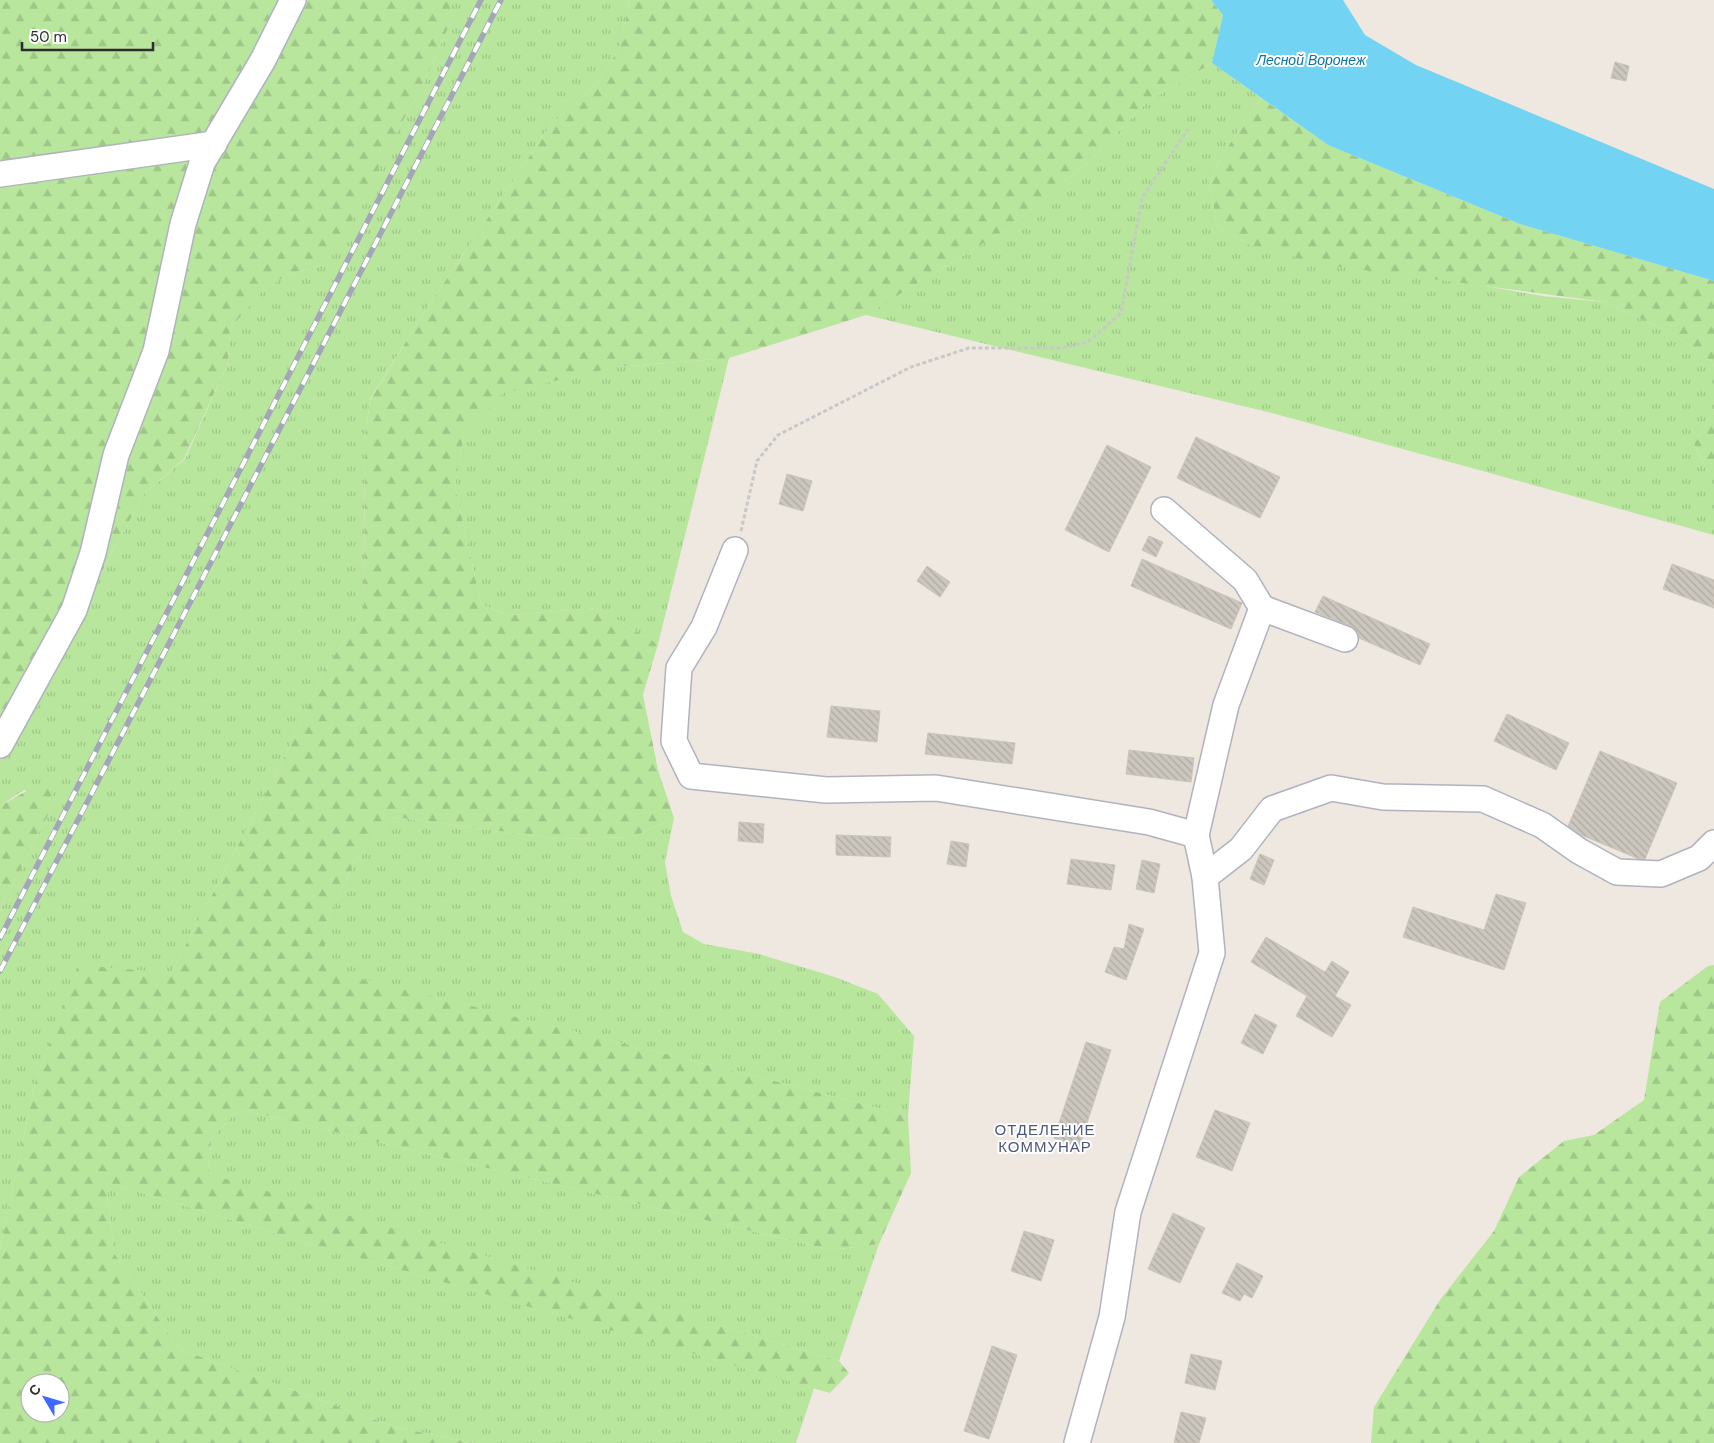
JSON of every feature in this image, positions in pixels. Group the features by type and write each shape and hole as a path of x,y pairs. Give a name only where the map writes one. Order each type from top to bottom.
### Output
{"street":[{"path":"0,745 74,610 93,553 116,455 156,351 183,224 202,163 263,60 293,0"},
{"path":"0,174 214,144"},
{"path":"1164,510 1245,580 1262,608 1345,639"},
{"path":"735,550 704,627 678,668 674,741 691,776 826,790 936,788 1149,822 1196,835"},
{"path":"1077,1443 1112,1317 1128,1212 1212,952 1205,877 1196,835 1226,705 1262,608"},
{"path":"1205,877 1241,848 1272,809 1330,788 1383,797 1482,799 1542,825 1579,851 1617,872 1662,874 1699,858 1714,843"}],"path":[{"path":"735,550 750,499 757,460 778,435 911,367 969,348 1062,348 1088,342 1121,313 1142,198 1188,129"}],"green space":[{"path":"0,0 451,0 451,21 422,87 397,131 340,245 320,266 289,274 262,291 230,329 228,363 184,459 144,494 0,759"},
{"path":"451,0 630,0 619,49 595,85 550,126 423,314 370,399 365,442 364,612 327,666 280,766 171,973 78,966 35,1083 0,1249 0,910 56,799 24,790 0,806 0,759 144,494 185,459 228,363 230,329 262,291 289,274 320,266 422,87 451,21"},
{"path":"630,0 1211,0 1223,15 1212,63 1147,102 1093,158 1008,228 866,315 729,358 616,367 503,393 464,435 455,486 481,604 507,615 597,608 658,644 643,695 658,770 674,818 633,837 558,839 394,817 355,861 324,927 326,970 908,1116 911,1173 879,1244 831,1250 239,1109 211,1139 209,1174 839,1361 849,1373 830,1393 300,1241 106,1182 114,1253 179,1349 395,1427 474,1443 0,1443 0,1249 35,1083 78,965 171,973 280,766 327,666 364,612 365,442 370,400 423,314 550,126 595,85 619,49"},
{"path":"1212,63 1261,98 1227,148 1209,182 1217,226 1250,245 1542,296 1605,302 1672,333 1711,361 1714,366 1714,411 1694,444 1709,474 1714,475 1714,535 1272,413 866,315 1008,228 1093,158 1147,102"},
{"path":"1261,98 1328,145 1520,224 1714,281 1714,366 1711,361 1672,333 1605,302 1320,264 1250,245 1217,226 1209,182 1227,148"},
{"path":"729,358 658,644 597,608 507,615 481,604 455,486 464,435 503,392 616,367"},
{"path":"1714,411 1714,475 1709,474 1694,444"},
{"path":"44,781 56,799 0,910 0,806"},
{"path":"394,817 558,839 633,837 674,818 665,862 671,896 683,932 704,944 759,954 835,977 878,994 914,1036 908,1116 325,970 324,927 355,861"},
{"path":"1714,965 1714,1443 1371,1443 1374,1407 1440,1300 1494,1231 1519,1177 1564,1141 1594,1135 1644,1100 1660,1002 1708,966"},
{"path":"239,1109 831,1250 879,1244 839,1361 209,1175 211,1139"},
{"path":"106,1182 300,1241 814,1388 796,1443 474,1443 395,1427 179,1349 114,1253"}],"water":[{"name":"Лесной Воронеж","path":"1211,0 1343,0 1365,35 1416,65 1714,189 1714,281 1520,224 1328,145 1212,63 1223,15"}],"building":[{"path":"1615,62 1629,66 1626,81 1611,78"},
{"path":"1196,437 1280,477 1260,518 1177,478"},
{"path":"1107,445 1151,467 1109,552 1065,530"},
{"path":"787,474 812,481 803,511 779,504"},
{"path":"1149,536 1163,542 1156,557 1142,550"},
{"path":"1142,559 1242,603 1231,629 1131,586"},
{"path":"1672,564 1714,580 1714,608 1663,589"},
{"path":"927,566 950,582 940,597 917,581"},
{"path":"1323,596 1430,644 1420,665 1359,638 1356,630 1350,626 1315,612"},
{"path":"831,706 880,711 877,742 827,737"},
{"path":"1507,714 1569,743 1556,770 1494,741"},
{"path":"928,733 1015,743 1012,764 925,754"},
{"path":"1129,750 1194,758 1191,782 1126,774"},
{"path":"1600,751 1677,783 1645,859 1639,859 1579,834 1568,826"},
{"path":"739,822 764,824 763,843 738,841"},
{"path":"836,835 891,837 890,857 836,855"},
{"path":"951,841 969,844 966,867 947,864"},
{"path":"1260,854 1274,860 1264,885 1250,879"},
{"path":"1071,859 1115,865 1111,890 1067,884"},
{"path":"1142,860 1160,864 1154,893 1136,889"},
{"path":"1496,894 1526,903 1504,970 1403,937 1413,907 1484,930"},
{"path":"1129,924 1144,929 1126,980 1105,972 1114,947 1124,949"},
{"path":"1266,937 1325,972 1332,961 1349,972 1335,996 1351,1005 1332,1037 1296,1016 1307,996 1251,962"},
{"path":"1255,1014 1277,1025 1263,1054 1241,1043"},
{"path":"1086,1042 1111,1050 1079,1147 1054,1138"},
{"path":"1215,1110 1250,1123 1232,1171 1196,1157"},
{"path":"1173,1213 1205,1228 1180,1283 1148,1269"},
{"path":"1024,1231 1054,1240 1041,1281 1011,1271"},
{"path":"1237,1263 1263,1276 1252,1298 1244,1294 1240,1301 1222,1293"},
{"path":"992,1346 1017,1355 989,1439 964,1431"},
{"path":"1191,1354 1222,1361 1215,1390 1185,1383"},
{"path":"1181,1412 1206,1418 1199,1443 1174,1443"}],"railway":[{"path":"0,938 481,0"},
{"path":"0,971 501,0"}],"district":[{"name":"ОТДЕЛЕНИЕ КОММУНАР","path":"1045,1138"}]}
